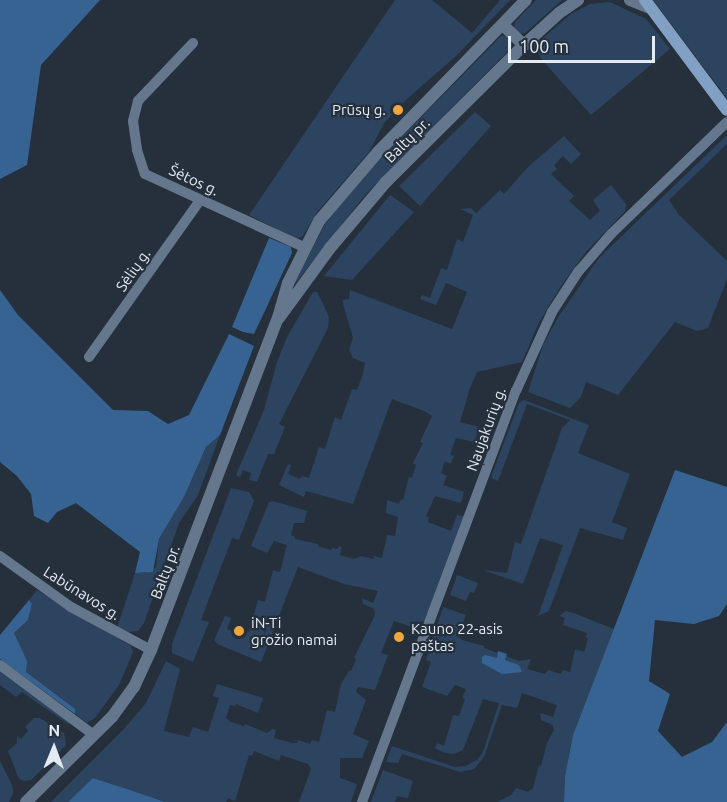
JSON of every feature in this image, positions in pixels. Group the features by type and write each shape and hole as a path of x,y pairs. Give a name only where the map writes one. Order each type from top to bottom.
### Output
{"main road":[{"path":"648,4 727,110"}],"street":[{"name":"Baltų pr.","path":"26,802 127,699 151,650 278,318 288,283 304,247 335,200 378,152 526,0"},
{"name":"Baltų pr.","path":"278,318 330,248 386,182 524,45 559,13 578,0"},
{"path":"630,0 648,4"},
{"path":"503,25 524,45"},
{"name":"Šėtos g.","path":"193,44 138,101 134,121 138,150 145,174 304,247"},
{"name":"Naujakurių g.","path":"362,802 516,391 552,312 578,272 610,234 727,122"},
{"name":"Sėlių g.","path":"89,357 200,200"},
{"name":"Labūnavos g.","path":"0,556 71,607 151,650"},
{"path":"0,665 94,735"}],"shaded area":[{"path":"0,0 100,0 41,65 27,165 0,179"},
{"path":"395,0 432,0 472,33 500,0 510,0 456,56 408,98 384,123 369,152 318,211 302,237 295,238 249,215"},
{"path":"536,0 562,0 521,34 514,28 515,22"},
{"path":"653,0 727,0 727,98 695,56"},
{"path":"610,2 646,19 670,49 591,115 543,61 534,46 571,14 590,4"},
{"path":"501,36 507,36 512,42 512,47 365,195 291,289 324,226 343,200"},
{"path":"475,112 491,126 420,206 399,186"},
{"path":"727,135 727,144 669,200 679,215 727,261 727,279 708,328 697,331 675,322 618,395 586,382 581,397 570,408 528,392 543,345 559,316 599,258"},
{"path":"564,136 581,154 571,164 563,156 554,165 557,169 551,174 574,196 569,201 590,220 600,211 593,200 611,185 626,204 625,211 585,253 561,286 539,322 522,362 477,372 460,422 479,427 474,442 456,438 450,455 454,456 451,464 445,461 441,473 447,476 443,485 464,492 461,503 435,496 426,516 429,518 428,522 451,531 457,515 464,516 424,625 416,621 414,628 394,621 381,653 388,655 375,690 358,687 356,692 366,700 353,734 369,741 362,758 340,758 340,778 357,784 351,802 299,802 311,769 308,764 281,755 279,761 254,751 252,756 249,755 235,801 228,798 226,802 165,802 94,778 68,802 51,802 123,730 146,703 166,661 180,669 164,731 189,737 193,727 208,732 219,698 213,696 217,684 263,698 258,713 236,704 235,706 230,705 226,718 231,722 244,726 245,724 267,733 272,729 276,730 274,738 292,743 297,743 298,740 310,744 312,740 319,742 327,710 335,712 341,684 351,671 356,659 354,658 375,615 374,609 363,604 362,598 373,603 378,591 344,584 298,567 261,662 217,644 214,640 225,616 231,618 227,629 240,634 241,630 249,632 258,600 265,602 273,570 280,572 287,545 274,541 267,553 251,546 269,502 273,501 307,511 304,523 294,523 291,535 295,539 318,544 318,546 331,550 342,547 340,555 354,559 361,556 373,559 374,556 382,558 387,535 395,536 398,517 386,513 387,500 399,504 401,499 403,500 409,477 412,478 416,465 413,463 423,443 420,442 432,416 424,411 392,399 353,504 306,491 304,497 279,485 288,464 291,465 288,474 300,479 302,476 309,478 319,447 325,449 335,417 341,420 352,389 357,390 363,374 365,363 353,358 349,350 353,338 342,300 349,299 350,290 452,329 467,292 446,283 436,305 420,299 422,295 430,298 441,268 447,270 457,239 463,242 473,215 460,209 471,208 476,213 500,190 504,194 528,167"},
{"path":"390,195 414,212 352,280 324,276"},
{"path":"269,238 291,247 292,253 254,334 243,332 232,327"},
{"path":"0,290 18,315 113,410 148,411 168,424 189,415 229,334 254,346 220,435 206,447 184,497 159,539 153,572 135,573 140,552 76,503 57,512 48,523 34,516 31,494 17,476 0,462"},
{"path":"313,292 317,292 329,317 328,328 279,424 285,427 274,454 268,454 257,482 249,480 251,473 243,470 240,477 236,475 264,410 277,362 287,337"},
{"path":"524,400 589,425 578,453 630,474 612,522 627,528 623,540 580,528 549,611 538,616 563,545 540,538 523,584 483,570 507,573 515,542 521,544 562,428 570,420 527,404 498,481 493,479 491,477 519,403"},
{"path":"220,435 198,495 179,523 144,623 138,631 128,632 117,628 135,573 145,573 156,567 159,539 184,497 206,447"},
{"path":"675,470 727,487 727,604 719,616 694,624 655,620 649,681 670,694 658,731 682,757 712,742 727,722 727,802 564,802 565,776 573,735"},
{"path":"231,488 249,492 254,501 239,540 232,538 201,620 209,622 193,662 172,653 172,644"},
{"path":"457,575 478,583 474,593 470,592 466,601 450,595"},
{"path":"37,590 131,646 133,652 119,685 95,718 87,723 75,714 74,709 26,672 14,633 28,620 32,604 29,600"},
{"path":"29,600 32,604 28,620 14,633 27,661 26,672 75,709 75,714 0,659 0,635"},
{"path":"443,607 466,615 458,636 462,640 484,646 498,653 497,658 519,665 505,660 506,656 519,661 531,659 527,669 545,674 548,670 561,674 563,670 570,672 575,649 584,652 588,639 587,633 563,625 565,618 559,616 566,611 614,629 573,735 565,776 564,802 497,802 511,795 516,788 528,792 533,788 539,765 541,766 547,743 554,730 553,725 541,720 540,713 553,717 557,705 522,693 517,708 502,705 484,757 474,769 460,772 402,754 398,763 386,762 392,746 455,767 466,766 477,760 483,752 499,703 483,699 463,750 454,754 435,748 437,743 444,746 453,715 459,716 466,689 455,685 447,696 422,687 431,662 426,660"},
{"path":"498,651 507,654 505,660 519,665 522,672 502,674 482,663 482,657 485,655 497,658"},
{"path":"0,670 70,723 68,724 22,692 16,697 0,685"},
{"path":"34,718 40,718 64,733 66,745 31,780 24,781 19,779 8,751 17,743 17,736 21,739 28,731 25,727"},
{"path":"0,761 12,785 13,793 9,802 0,802"},
{"path":"383,770 413,781 408,798 397,796 395,802 371,802"},
{"path":"93,778 130,790 165,802 68,802"}],"place":[{"name":"Prūsų g.","path":"398,110"},
{"name":"iN-Ti grožio namai","path":"239,631"},
{"name":"Kauno 22-asis paštas","path":"399,637"}]}
